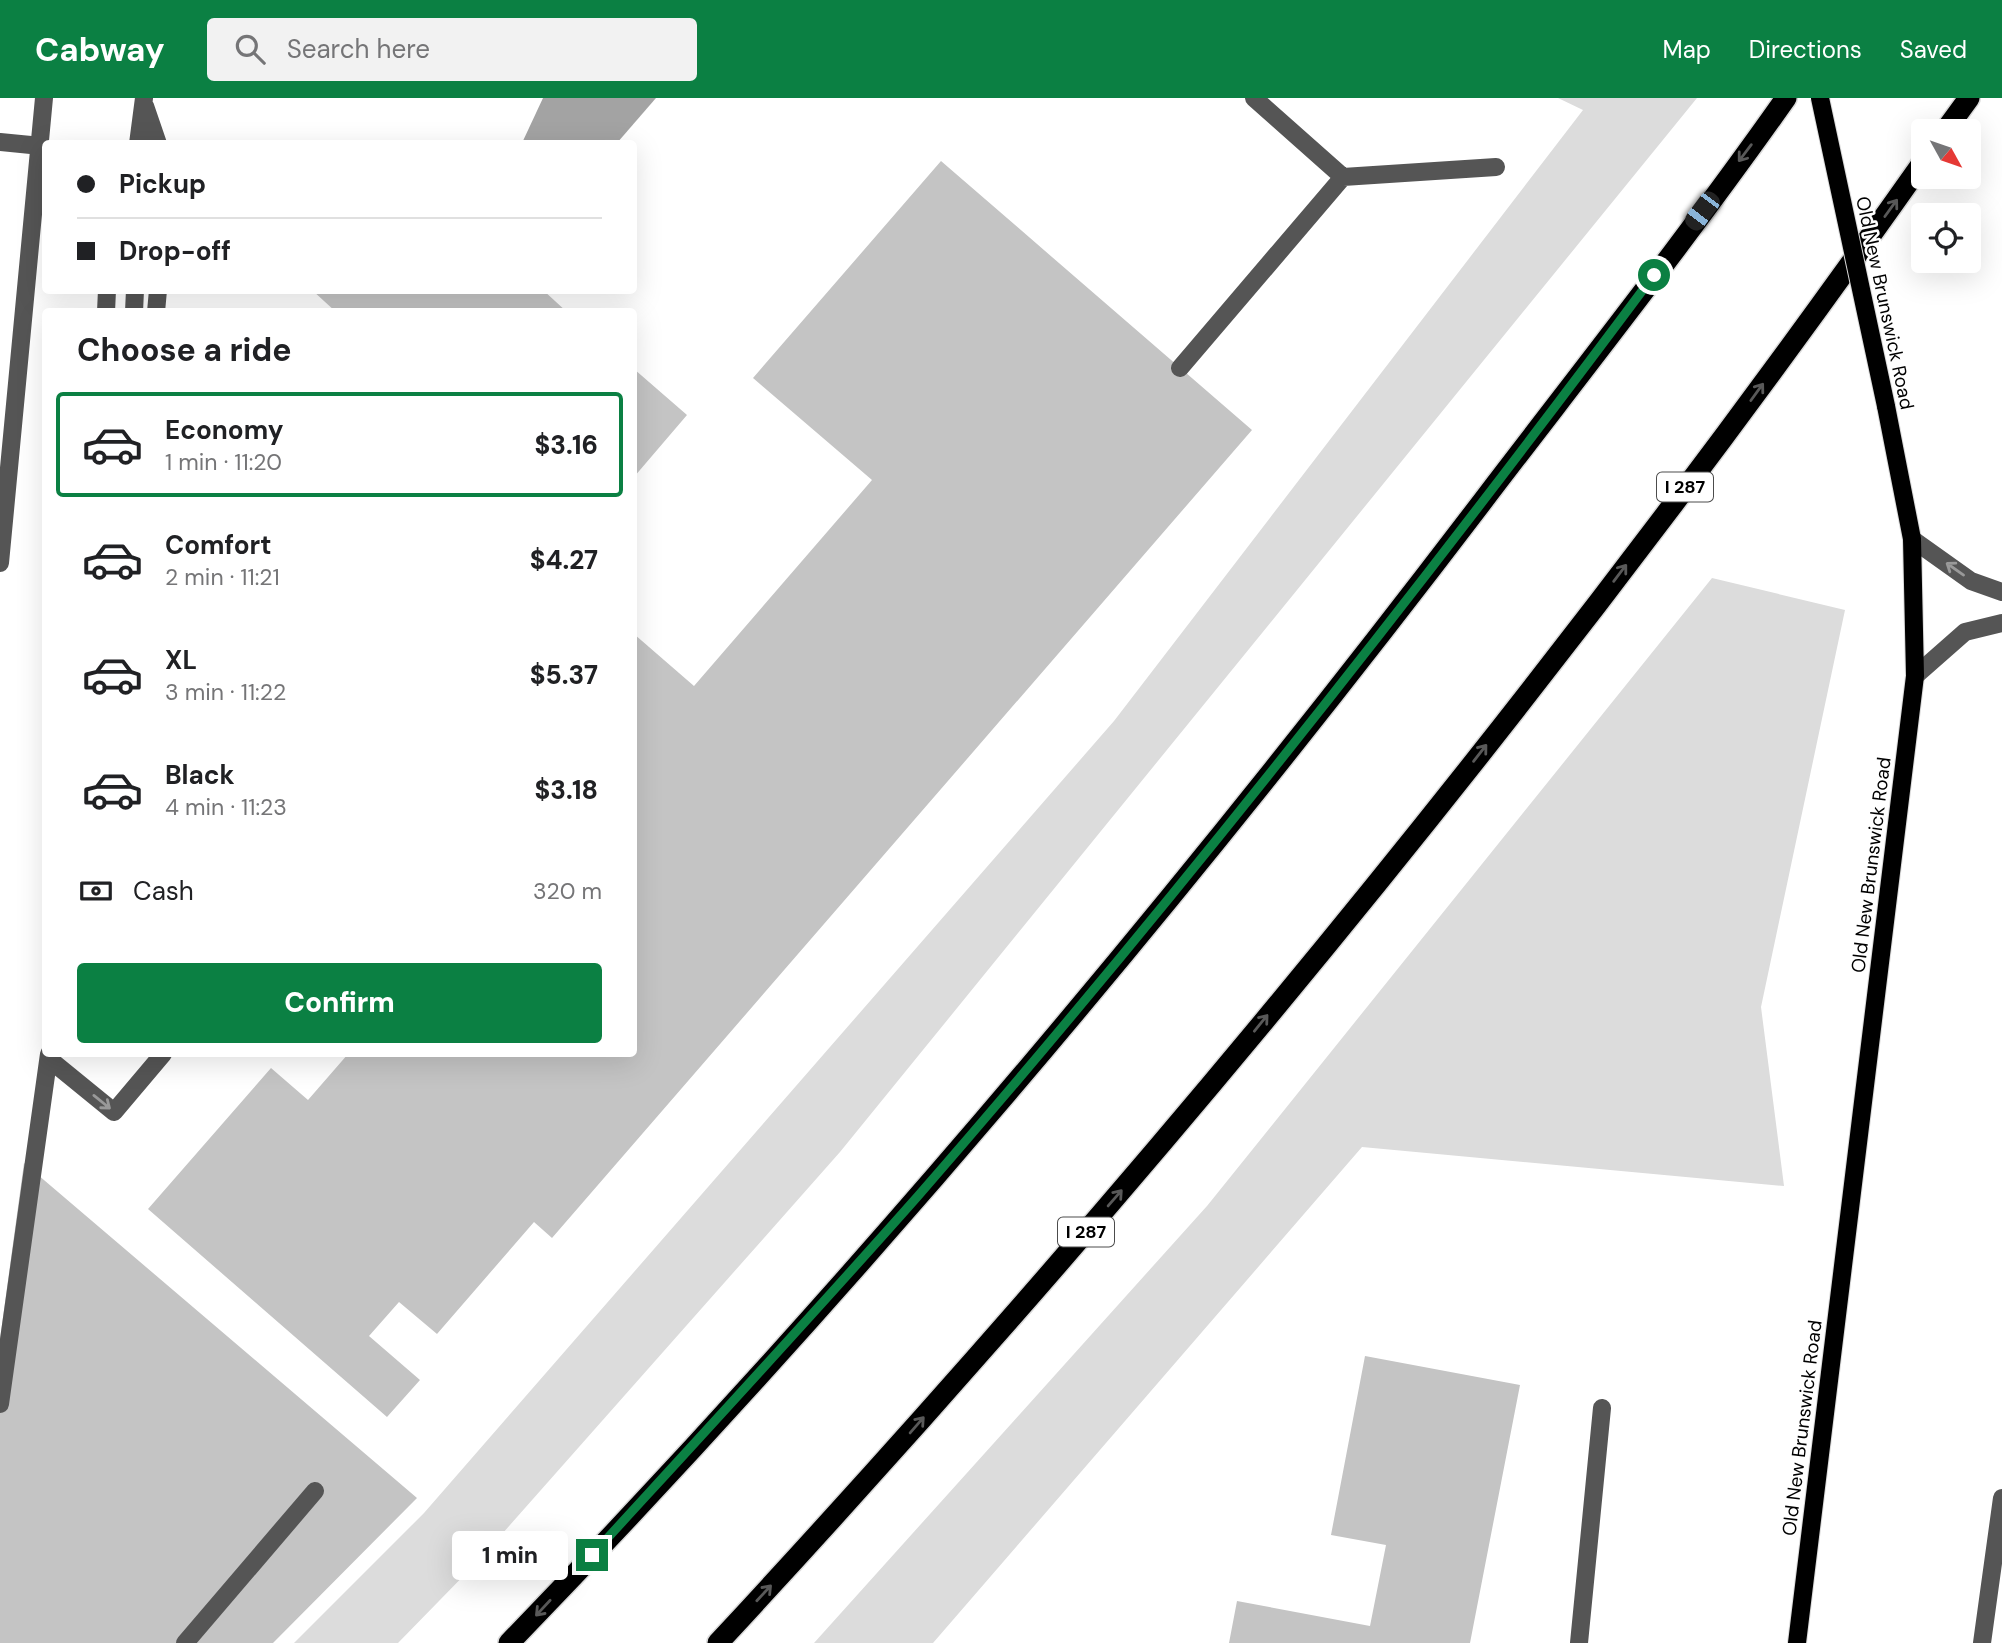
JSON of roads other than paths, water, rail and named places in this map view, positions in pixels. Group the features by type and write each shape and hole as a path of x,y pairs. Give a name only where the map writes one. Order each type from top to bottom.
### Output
{"highway":[{"path":"509,1643 806,1322 1091,991 1395,617 1786,98"},
{"path":"1954,119 1969,98"},
{"name":"I 287","path":"718,1643 856,1494 1020,1308 1177,1125 1430,817 1736,421 1911,179"}],"main road":[{"name":"Old New Brunswick Road","path":"1797,1643 1915,676 1912,539 1819,98"}],"street":[{"path":"0,563 44,98"},
{"path":"1254,98 1343,177"},
{"path":"139,140 144,101"},
{"path":"144,101 157,140"},
{"path":"0,142 41,146"},
{"path":"1180,368 1343,177 1496,166"},
{"path":"1912,539 1972,581 2002,592"},
{"path":"1915,676 1965,632 2002,623"},
{"path":"0,1404 49,1057"},
{"path":"50,1057 114,1112 160,1057"},
{"path":"1579,1643 1602,1408"},
{"path":"185,1643 315,1491"},
{"path":"1982,1643 2002,1498"}]}
